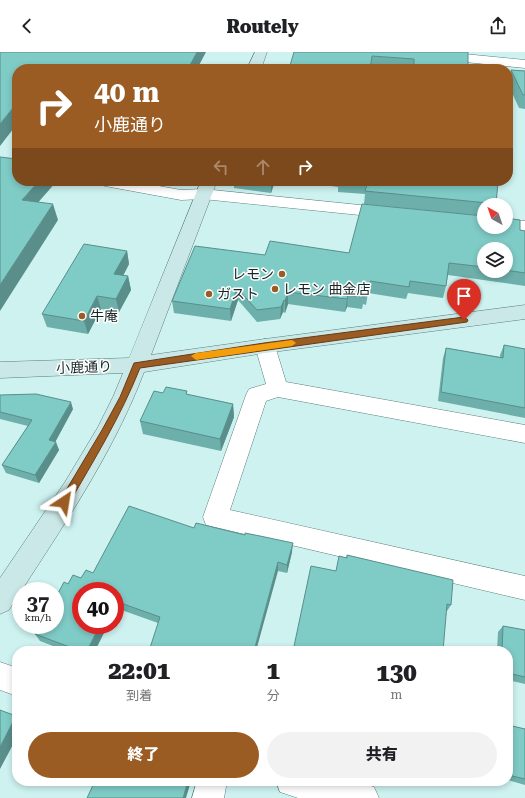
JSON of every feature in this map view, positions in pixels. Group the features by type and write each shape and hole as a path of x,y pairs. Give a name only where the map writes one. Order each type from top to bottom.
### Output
{"street":[{"path":"256,64 261,52"},
{"path":"404,52 439,54 525,64"},
{"path":"132,186 181,195 206,188 406,214"},
{"path":"0,601 73,489 106,433 124,397 206,188"},
{"path":"513,225 525,226"},
{"name":"小鹿通り","path":"0,370 137,365 264,346 525,312"},
{"path":"264,346 278,389"},
{"path":"525,434 278,389 257,394 215,517 525,588"},
{"path":"0,676 12,680"},
{"path":"208,798 211,786"},
{"path":"312,786 363,798"}],"building":[{"path":"0,52 197,52 191,64 12,64 12,109 0,124"},
{"path":"294,52 468,52 468,64 414,64 414,59 372,56 371,64 290,64"},
{"path":"513,70 525,71 525,95 523,95 513,74"},
{"path":"0,157 12,158 12,186 35,186 22,200 53,204 0,285"},
{"path":"367,186 498,186 497,198 477,198 477,202 365,191"},
{"path":"362,204 477,215 477,234 513,234 513,219 520,220 520,230 525,231 525,273 513,271 513,242 477,242 477,266 449,263 446,286 410,281 409,287 370,281 368,293 365,292 364,297 348,295 347,299 288,292 281,307 257,310 237,288 230,309 172,301 195,246 265,255 270,241 349,253"},
{"path":"84,244 127,251 114,274 128,276 116,299 97,296 84,321 42,314"},
{"path":"504,345 525,349 525,408 441,392 446,348 503,358"},
{"path":"166,387 187,391 186,394 233,404 220,439 140,421 154,391 163,393"},
{"path":"36,394 71,402 49,440 56,442 35,475 2,465 32,420 0,412 0,395"},
{"path":"129,506 194,528 196,523 245,535 245,533 293,543 287,565 278,562 255,646 151,646 160,617 124,604 124,582 72,582 72,634 96,634 90,646 67,646 35,634 64,634 64,582 68,584 73,575 81,578 86,570 93,573"},
{"path":"347,555 453,580 451,605 447,604 443,646 294,646 311,566 336,571 339,556 347,558"},
{"path":"503,626 525,630 525,677 513,674 513,646 502,646"},
{"path":"0,710 12,714 12,724 0,747"},
{"path":"513,726 525,729 525,779 513,776"},
{"path":"93,786 187,786 183,798 87,798"}],"slow traffic":[{"path":"196,356 292,343"}],"place":[{"name":"レモン","path":"282,274"},
{"name":"レモン 曲金店","path":"275,289"},
{"name":"ガスト","path":"209,294"},
{"name":"牛庵","path":"82,316"}],"route":[{"path":"64,502 106,433 124,397 137,365 264,346 464,320"}]}
